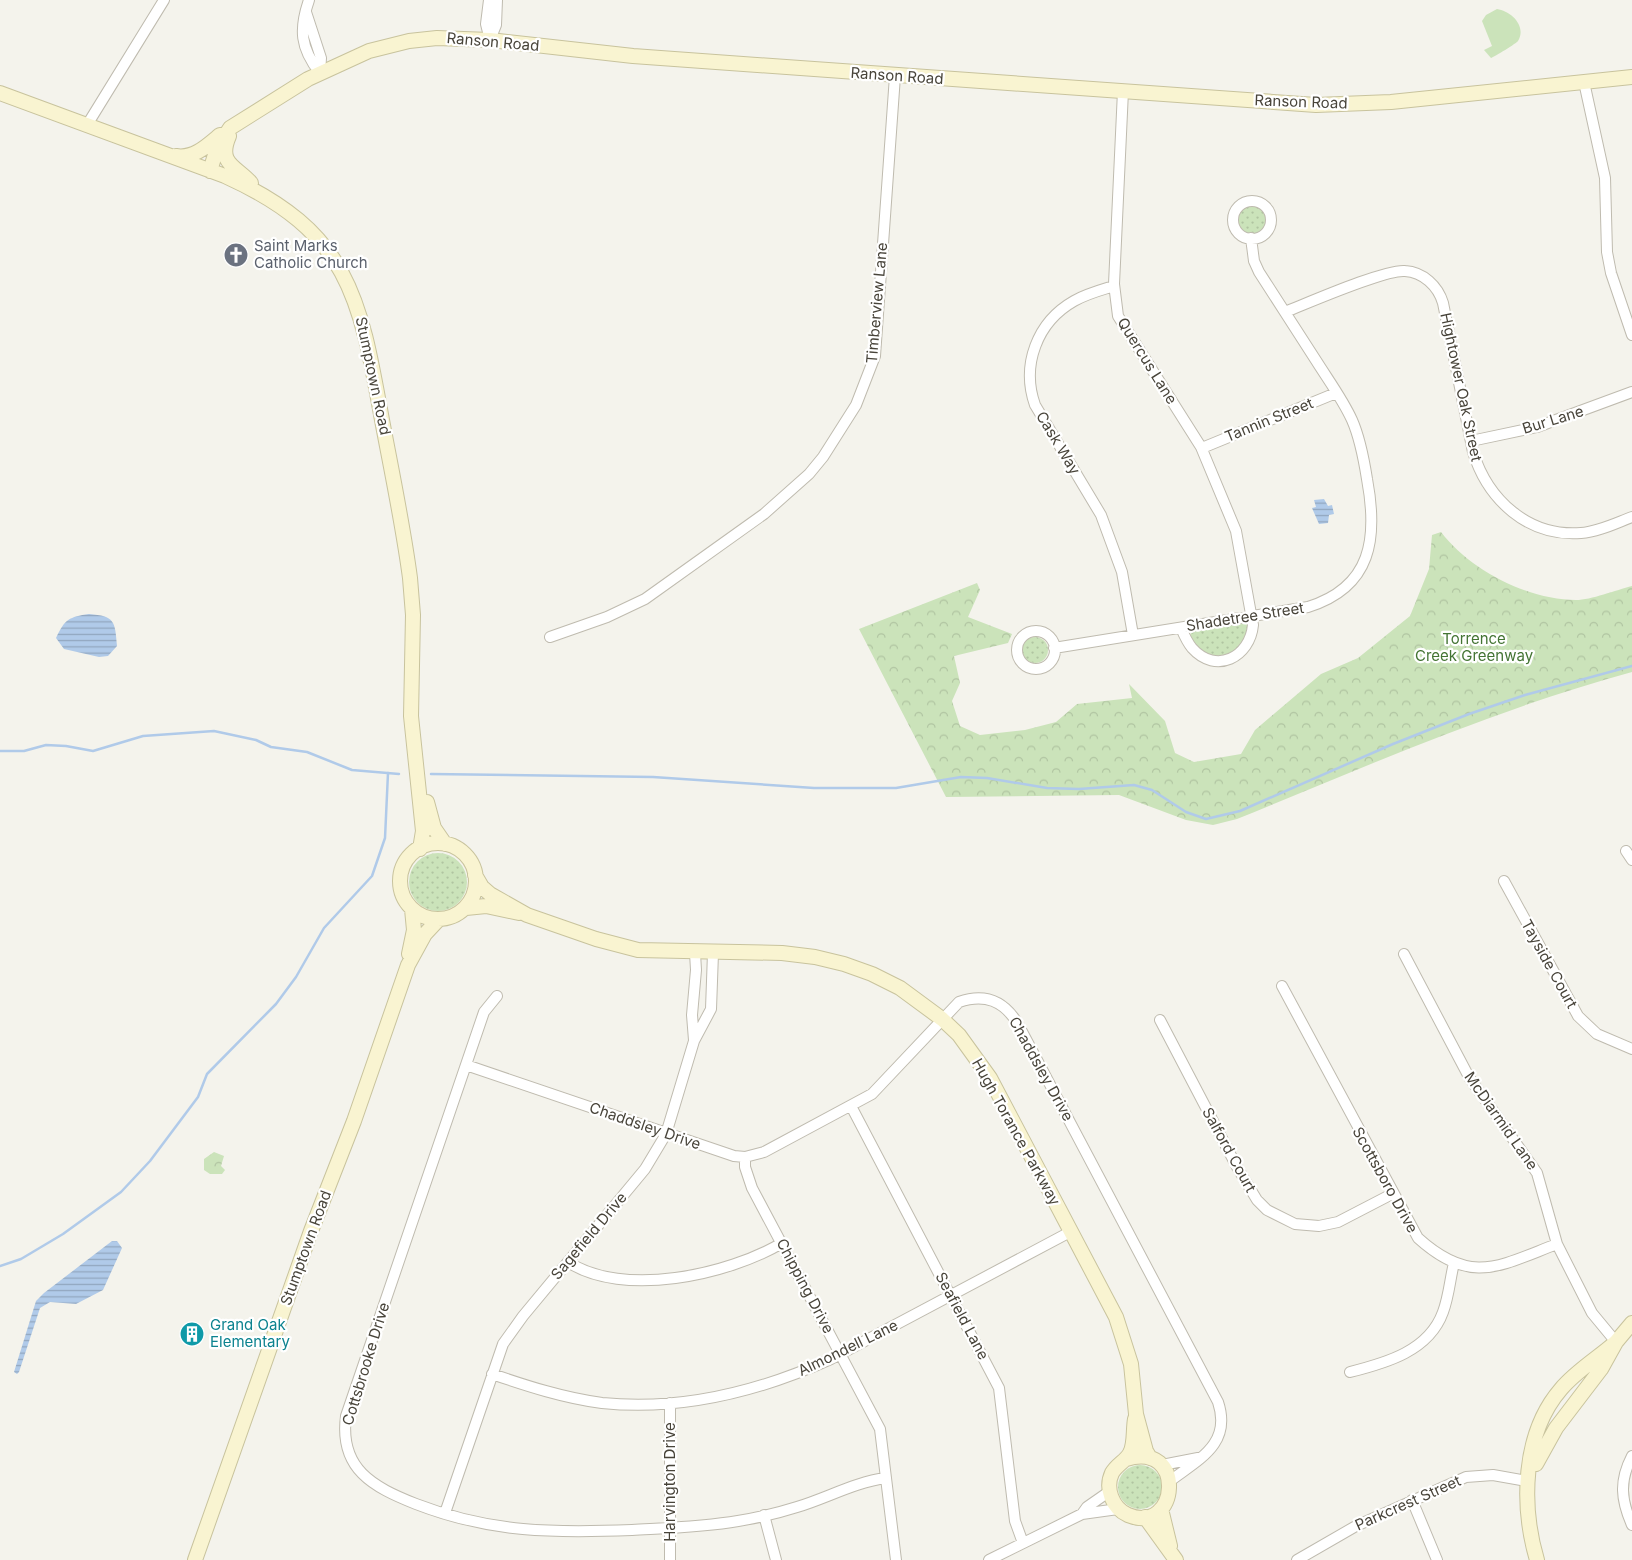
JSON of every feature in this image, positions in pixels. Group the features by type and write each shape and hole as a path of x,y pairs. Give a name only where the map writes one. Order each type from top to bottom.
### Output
{"street":[{"path":"87,125 164,0"},
{"path":"309,0 306,12 320,58 320,73"},
{"path":"489,0 486,24 490,40"},
{"path":"490,40 496,25 497,0"},
{"name":"Ranson Road","path":"210,171 221,140 235,124 320,73 369,51 409,41 437,38 490,40 632,56 895,76 1266,102 1345,105 1632,77"},
{"name":"Timberview Lane","path":"550,637 607,617 645,599 762,516 808,474 823,457 856,405 875,356 895,76"},
{"path":"1584,82 1590,119 1603,167 1607,198 1607,252 1611,273 1632,336"},
{"name":"Quercus Lane","path":"1123,91 1114,286 1118,316 1202,448 1236,531 1251,616 1252,632 1248,644 1237,656 1223,662 1206,658 1193,650 1181,628"},
{"name":"Stumptown Road","path":"0,93 210,171 260,194 292,215 326,248 350,286 365,330 412,594 411,716 420,784 423,830 420,848"},
{"path":"165,154 180,157 193,155 235,124"},
{"path":"235,124 228,138 226,158 260,194"},
{"name":"Shadetree Street","path":"1054,648 1319,604 1344,588 1359,573 1365,561 1372,534 1369,488 1352,421 1259,272 1254,261 1250,238"},
{"name":"Hightower Oak Street","path":"1285,312 1395,271 1416,273 1425,278 1435,286 1444,303 1471,440 1480,472 1488,487 1513,513 1545,530 1582,533 1632,518"},
{"name":"Cask Way","path":"1114,286 1080,298 1055,316 1040,334 1032,353 1029,378 1030,391 1035,405 1101,515 1122,572 1133,635"},
{"name":"Bur Lane","path":"1471,440 1537,427 1632,392"},
{"name":"Tannin Street","path":"1202,448 1336,393"},
{"name":"Stumptown Road","path":"420,784 434,828 444,844"},
{"path":"444,844 461,852 473,866 476,875 476,887 466,908 458,914 439,919 420,915 412,909 405,900 400,877 410,856 420,848 444,844"},
{"name":"Hugh Torance Parkway","path":"476,875 482,887 490,894 527,914"},
{"name":"Tayside Court","path":"1504,881 1578,1016 1597,1034 1632,1049"},
{"name":"Hugh Torance Parkway","path":"466,908 486,906 527,914 620,946 638,950 695,953 782,953 844,964 872,974 900,988 942,1019 959,1035 990,1078 1116,1317 1125,1340 1131,1364 1136,1414 1146,1452 1170,1481"},
{"name":"Stumptown Road","path":"195,1560 310,1231 354,1121 408,965 414,930 412,909"},
{"name":"Stumptown Road","path":"408,965 425,934 439,919"},
{"path":"694,1041 692,1015 696,970 695,953"},
{"name":"Sagefield Drive","path":"445,1513 504,1344 513,1329 645,1169 666,1134 694,1041 711,1009 713,953"},
{"name":"McDiarmid Lane","path":"1404,954 1469,1078 1537,1173 1557,1244 1592,1313 1616,1342"},
{"name":"Scottsboro Drive","path":"1282,986 1392,1194 1418,1238 1428,1248 1454,1263 1468,1268 1482,1269 1502,1266 1557,1244"},
{"name":"Cottsbrooke Drive","path":"497,996 484,1012 346,1416 344,1430 349,1453 365,1479 409,1501 477,1523 524,1531 595,1532 670,1528 738,1521 797,1507 864,1482 886,1478"},
{"name":"Chaddsley Drive","path":"466,1065 666,1134 745,1157 764,1152 851,1106 879,1088 959,1002 972,997 996,1001 1005,1006 1015,1020 1218,1402 1223,1420 1221,1434 1214,1445 1170,1481"},
{"name":"Salford Court","path":"1160,1020 1237,1167 1257,1200 1267,1210 1294,1224 1319,1226 1338,1222 1392,1194"},
{"name":"Seafield Lane","path":"851,1106 999,1388 1015,1521 1023,1544"},
{"name":"Chipping Drive","path":"745,1157 748,1179 880,1429 896,1560"},
{"name":"Almondell Lane","path":"492,1374 545,1391 601,1403 670,1404 742,1392 802,1373 842,1354 1070,1232"},
{"path":"568,1262 579,1269 604,1276 670,1279 731,1266 782,1243"},
{"path":"1350,1372 1406,1353 1432,1332 1446,1303 1454,1263"},
{"path":"1537,1560 1527,1518 1527,1481 1538,1430 1549,1406 1561,1389 1616,1342 1632,1323"},
{"path":"1527,1481 1556,1428 1601,1370 1616,1342"},
{"name":"Harvington Drive","path":"670,1404 670,1560"},
{"name":"Hugh Torance Parkway","path":"1110,1491 1113,1472 1131,1451 1136,1414"},
{"path":"1126,1459 1142,1456 1156,1462 1198,1458"},
{"path":"1632,1456 1626,1469 1622,1489 1625,1506 1632,1525"},
{"name":"Parkcrest Street","path":"1297,1560 1356,1526 1412,1500 1476,1475 1493,1475 1527,1481"},
{"path":"1082,1514 1087,1507 1110,1491 1118,1509 1126,1514 1145,1517 1161,1509 1169,1496 1170,1481"},
{"path":"1412,1500 1437,1560"},
{"path":"989,1560 1082,1514 1118,1509"},
{"path":"1161,1509 1173,1556"},
{"path":"764,1515 776,1560"},
{"path":"1145,1517 1173,1556"}],"green space":[{"path":"1497,9 1502,10 1516,20 1519,25 1520,35 1517,42 1491,58 1484,50 1492,46 1482,21 1486,15"},
{"path":"1252,206 1262,210 1266,220 1262,230 1252,234 1242,230 1238,220 1242,210"},
{"name":"Torrence Creek Greenway","path":"1441,532 1453,546 1484,570 1520,589 1539,595 1558,599 1582,600 1632,586 1632,672 1531,703 1383,759 1237,819 1213,825 1186,820 1119,795 946,797 859,629 977,583 980,590 968,617 1012,634 1008,643 954,656 960,683 952,701 960,726 980,735 1025,730 1056,722 1077,704 1132,698 1129,684 1165,721 1175,753 1194,762 1241,754 1255,730 1321,674 1358,658 1410,616 1429,569 1432,535"},
{"path":"1244,622 1248,624 1244,639 1233,652 1226,655 1219,656 1206,653 1189,637 1193,630"},
{"path":"1035,637 1044,641 1048,650 1044,659 1035,663 1026,659 1022,650 1026,641"},
{"path":"432,853 444,853 459,861 467,876 467,888 459,903 444,911 432,911 417,903 409,888 409,876 417,861"},
{"path":"214,1152 224,1156 221,1166 225,1170 222,1174 210,1174 204,1170 204,1159"},
{"path":"1144,1465 1156,1471 1161,1478 1161,1496 1156,1503 1149,1508 1136,1509 1128,1506 1121,1499 1118,1483 1121,1475 1128,1468"}],"water":[{"path":"1324,499 1328,506 1332,505 1334,514 1329,515 1328,523 1319,524 1312,508 1316,507 1314,500"},
{"path":"89,614 109,618 114,625 117,646 108,656 99,657 64,649 56,638 68,620"},
{"path":"112,1241 117,1241 122,1248 103,1290 76,1304 50,1302 40,1308 19,1372 17,1374 14,1372 36,1301"}],"waterway":[{"path":"431,774 653,777 814,788 896,788 961,777 987,778 1047,788 1079,789 1134,785 1152,790 1186,812 1206,819 1240,811 1393,744 1469,714 1525,695 1632,666"},
{"path":"0,751 24,751 46,745 66,746 93,751 143,736 214,731 256,740 271,747 307,752 352,770 399,774"},
{"path":"0,1266 21,1259 63,1234 121,1192 150,1161 198,1097 207,1074 276,1004 296,977 324,928 372,876 385,838 388,773"}],"place":[{"name":"Saint Marks Catholic Church","path":"236,255"},
{"name":"Grand Oak Elementary","path":"192,1334"}]}
